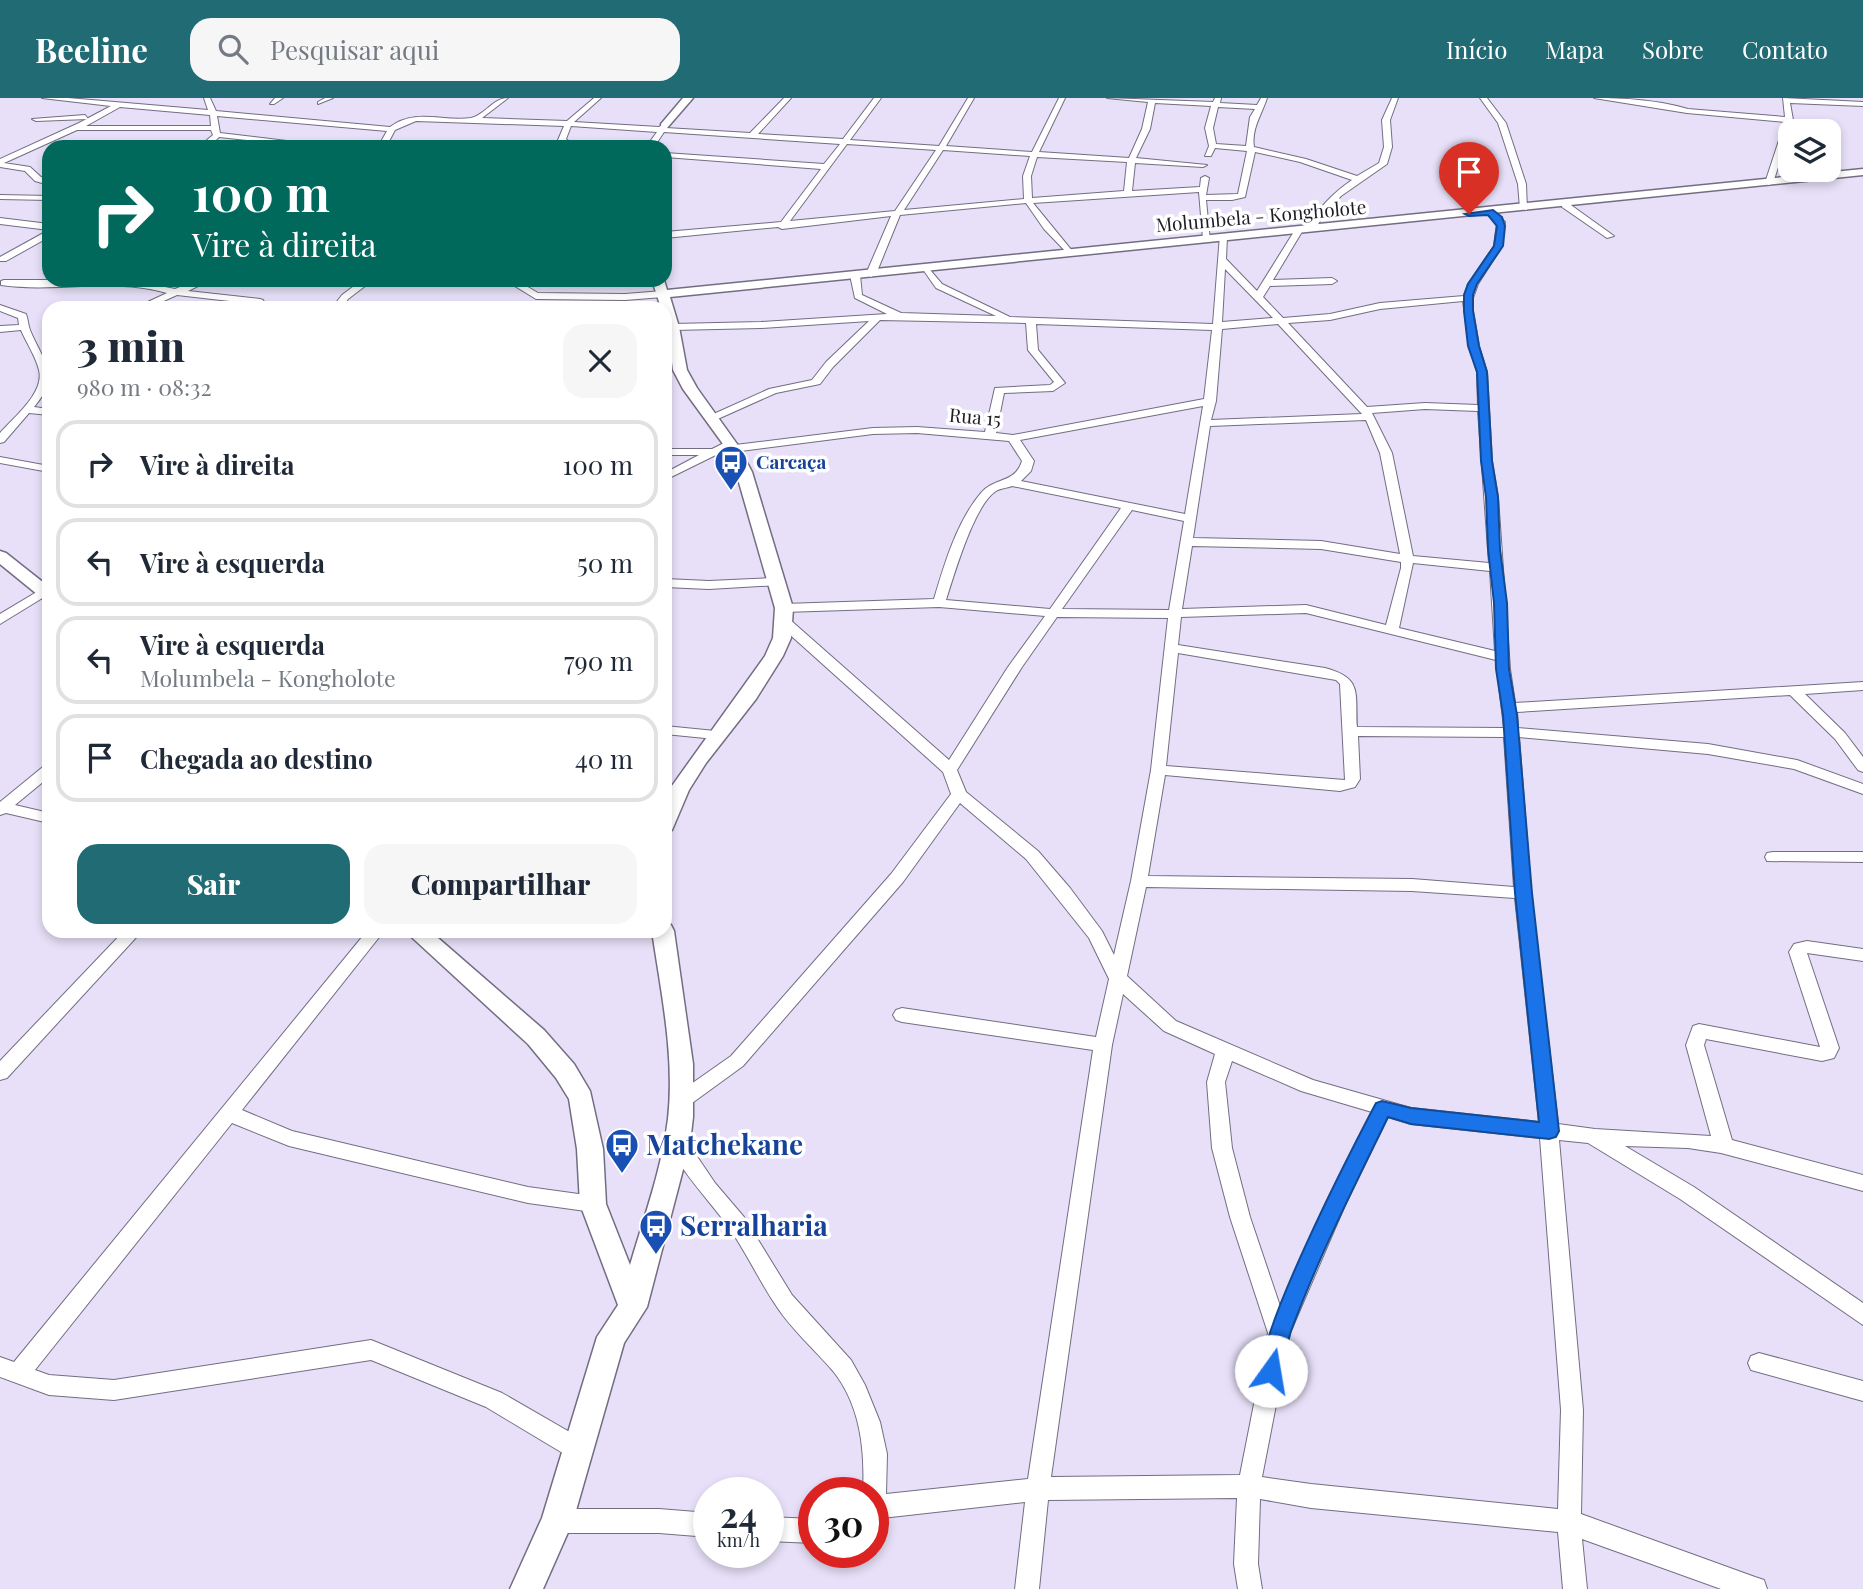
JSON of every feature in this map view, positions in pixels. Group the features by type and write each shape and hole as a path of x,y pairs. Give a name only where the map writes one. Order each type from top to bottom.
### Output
{"street":[{"path":"46,98 391,129 415,118 663,128 1203,165"},
{"path":"207,98 215,114 216,131 211,140"},
{"path":"272,103 280,98"},
{"path":"320,103 330,98"},
{"path":"473,121 505,98"},
{"path":"562,140 561,135 569,124 598,98"},
{"path":"655,140 688,98"},
{"path":"752,136 788,98"},
{"path":"782,226 878,98"},
{"path":"871,274 896,215 971,98"},
{"path":"1062,98 1035,154 1024,187 1029,202 1069,252"},
{"path":"1110,98 1217,101 1259,107"},
{"path":"672,235 1128,192 1203,193 1232,198 1242,195 1252,147 1249,140 1264,98"},
{"path":"1259,296 1305,230 1357,179 1383,164 1388,147 1386,120 1395,98"},
{"path":"1483,98 1502,123 1522,184 1524,208"},
{"path":"1597,98 1674,107 1687,111 1778,119"},
{"path":"1128,192 1130,161 1146,129 1153,99"},
{"path":"1213,146 1209,139 1209,128 1217,101"},
{"path":"1787,102 1863,104"},
{"path":"49,140 118,105"},
{"path":"36,119 74,119 101,115"},
{"path":"483,115 526,122"},
{"path":"74,128 216,131 281,140"},
{"path":"386,140 391,129"},
{"path":"0,163 42,143"},
{"path":"1213,146 1252,147 1300,158 1357,179"},
{"path":"1027,1589 1038,1489 1103,1045 1139,881 1158,770 1175,615 1189,518 1211,401 1220,326 1223,261 1203,193 1206,177 1203,165 1213,146"},
{"path":"1769,183 1778,155"},
{"path":"672,156 827,167"},
{"path":"0,163 27,169 42,180"},
{"name":"Molumbela - Kongholote","path":"672,286 871,274 1069,252 1565,205 1863,172"},
{"path":"0,197 42,198"},
{"path":"1565,205 1610,236"},
{"path":"1490,212 1501,222 1498,246 1473,284 1468,298 1474,346 1482,372 1486,461 1492,497 1502,657 1512,734 1523,893 1549,1131 1572,1410 1569,1522 1575,1589"},
{"path":"0,221 42,227"},
{"path":"4,271 42,239"},
{"path":"1223,261 1259,296 1367,414 1385,453 1408,571 1395,608 1392,629"},
{"path":"926,268 939,286 1010,319"},
{"path":"4,271 42,275"},
{"path":"855,275 858,296 899,316"},
{"path":"1269,283 1332,281"},
{"path":"155,287 173,292 251,301"},
{"path":"154,301 186,287"},
{"path":"342,301 359,287"},
{"path":"521,287 536,296 625,298 660,287"},
{"path":"672,319 899,316 1220,326 1330,317 1380,306 1468,298"},
{"path":"0,308 23,316 24,327 42,358"},
{"path":"711,419 773,391 816,382 825,367 858,341 877,317"},
{"path":"990,435 999,390 1053,388 1060,383 1033,350 1031,319"},
{"path":"0,329 24,327"},
{"path":"672,358 732,446 744,472 783,615 782,638 774,656 749,695 672,790"},
{"path":"0,440 24,413 42,385"},
{"name":"Rua 15","path":"672,473 713,452 732,446 873,431 917,430 1013,438 1211,401"},
{"path":"1205,423 1367,414 1425,406 1485,408"},
{"path":"0,421 24,413 42,412"},
{"path":"1012,483 1025,471 1028,461 1013,438"},
{"path":"672,452 713,452"},
{"path":"0,460 42,468"},
{"path":"939,603 956,547 985,495 994,487 1012,483 1189,518"},
{"path":"950,770 1015,667 1129,506"},
{"path":"1187,542 1321,545 1407,559 1497,568"},
{"path":"0,556 42,589"},
{"path":"672,583 709,585 775,582"},
{"path":"0,620 42,596"},
{"path":"783,615 939,603 1055,613 1175,615 1306,609 1502,657"},
{"path":"783,615 950,770 959,794 1032,855 1065,892 1096,935 1116,976 1170,1026 1308,1086 1411,1116 1592,1136 1700,1142 1724,1146 1863,1184"},
{"path":"1158,770 1340,786 1350,784 1353,779 1347,683 1341,677 1325,672 1171,648"},
{"path":"1507,708 1863,686"},
{"path":"1794,691 1840,736 1863,767"},
{"path":"672,731 715,735"},
{"path":"1349,731 1528,733 1708,749 1797,765 1861,786"},
{"path":"1,808 42,775"},
{"path":"681,1101 737,1060 897,878 959,794"},
{"path":"1,808 42,817"},
{"path":"1773,858 1863,857"},
{"path":"1139,881 1412,885 1523,893"},
{"path":"0,1073 127,938"},
{"path":"370,938 229,1113 9,1371 48,1385 114,1391 371,1350 422,1368 494,1401 579,1450"},
{"path":"424,938 537,1037 565,1070 581,1098 590,1149 593,1204 633,1307"},
{"path":"526,1589 557,1521 611,1337 633,1307 677,1143 682,1119 679,1039 664,938"},
{"path":"1724,1146 1695,1045 1699,1031 1828,1053 1830,1048 1798,952 1800,948 1807,947 1863,955"},
{"path":"902,1015 1103,1045"},
{"path":"1225,1052 1216,1082 1222,1148 1240,1217 1279,1333"},
{"path":"1250,1589 1246,1564 1249,1486 1279,1333 1335,1205 1382,1108"},
{"path":"229,1113 289,1138 528,1195 593,1204"},
{"path":"1592,1136 1687,1193 1863,1315"},
{"path":"677,1143 708,1189 737,1223 785,1302 843,1367 869,1422 876,1454 875,1477"},
{"path":"1759,1363 1863,1391"},
{"path":"889,1504 1038,1489 1249,1486 1311,1496 1569,1522 1755,1589"},
{"path":"557,1521 693,1524"}],"place":[{"name":"Carcaça","path":"731,492"},
{"name":"Matchekane","path":"622,1175"},
{"name":"Serralharia","path":"656,1256"}],"route":[{"path":"1271,1371 1279,1333 1335,1205 1382,1108 1411,1116 1549,1131 1523,893 1510,715 1503,669 1492,497 1486,461 1482,372 1468,311 1473,284 1498,246 1501,222 1490,212 1469,214"}]}
